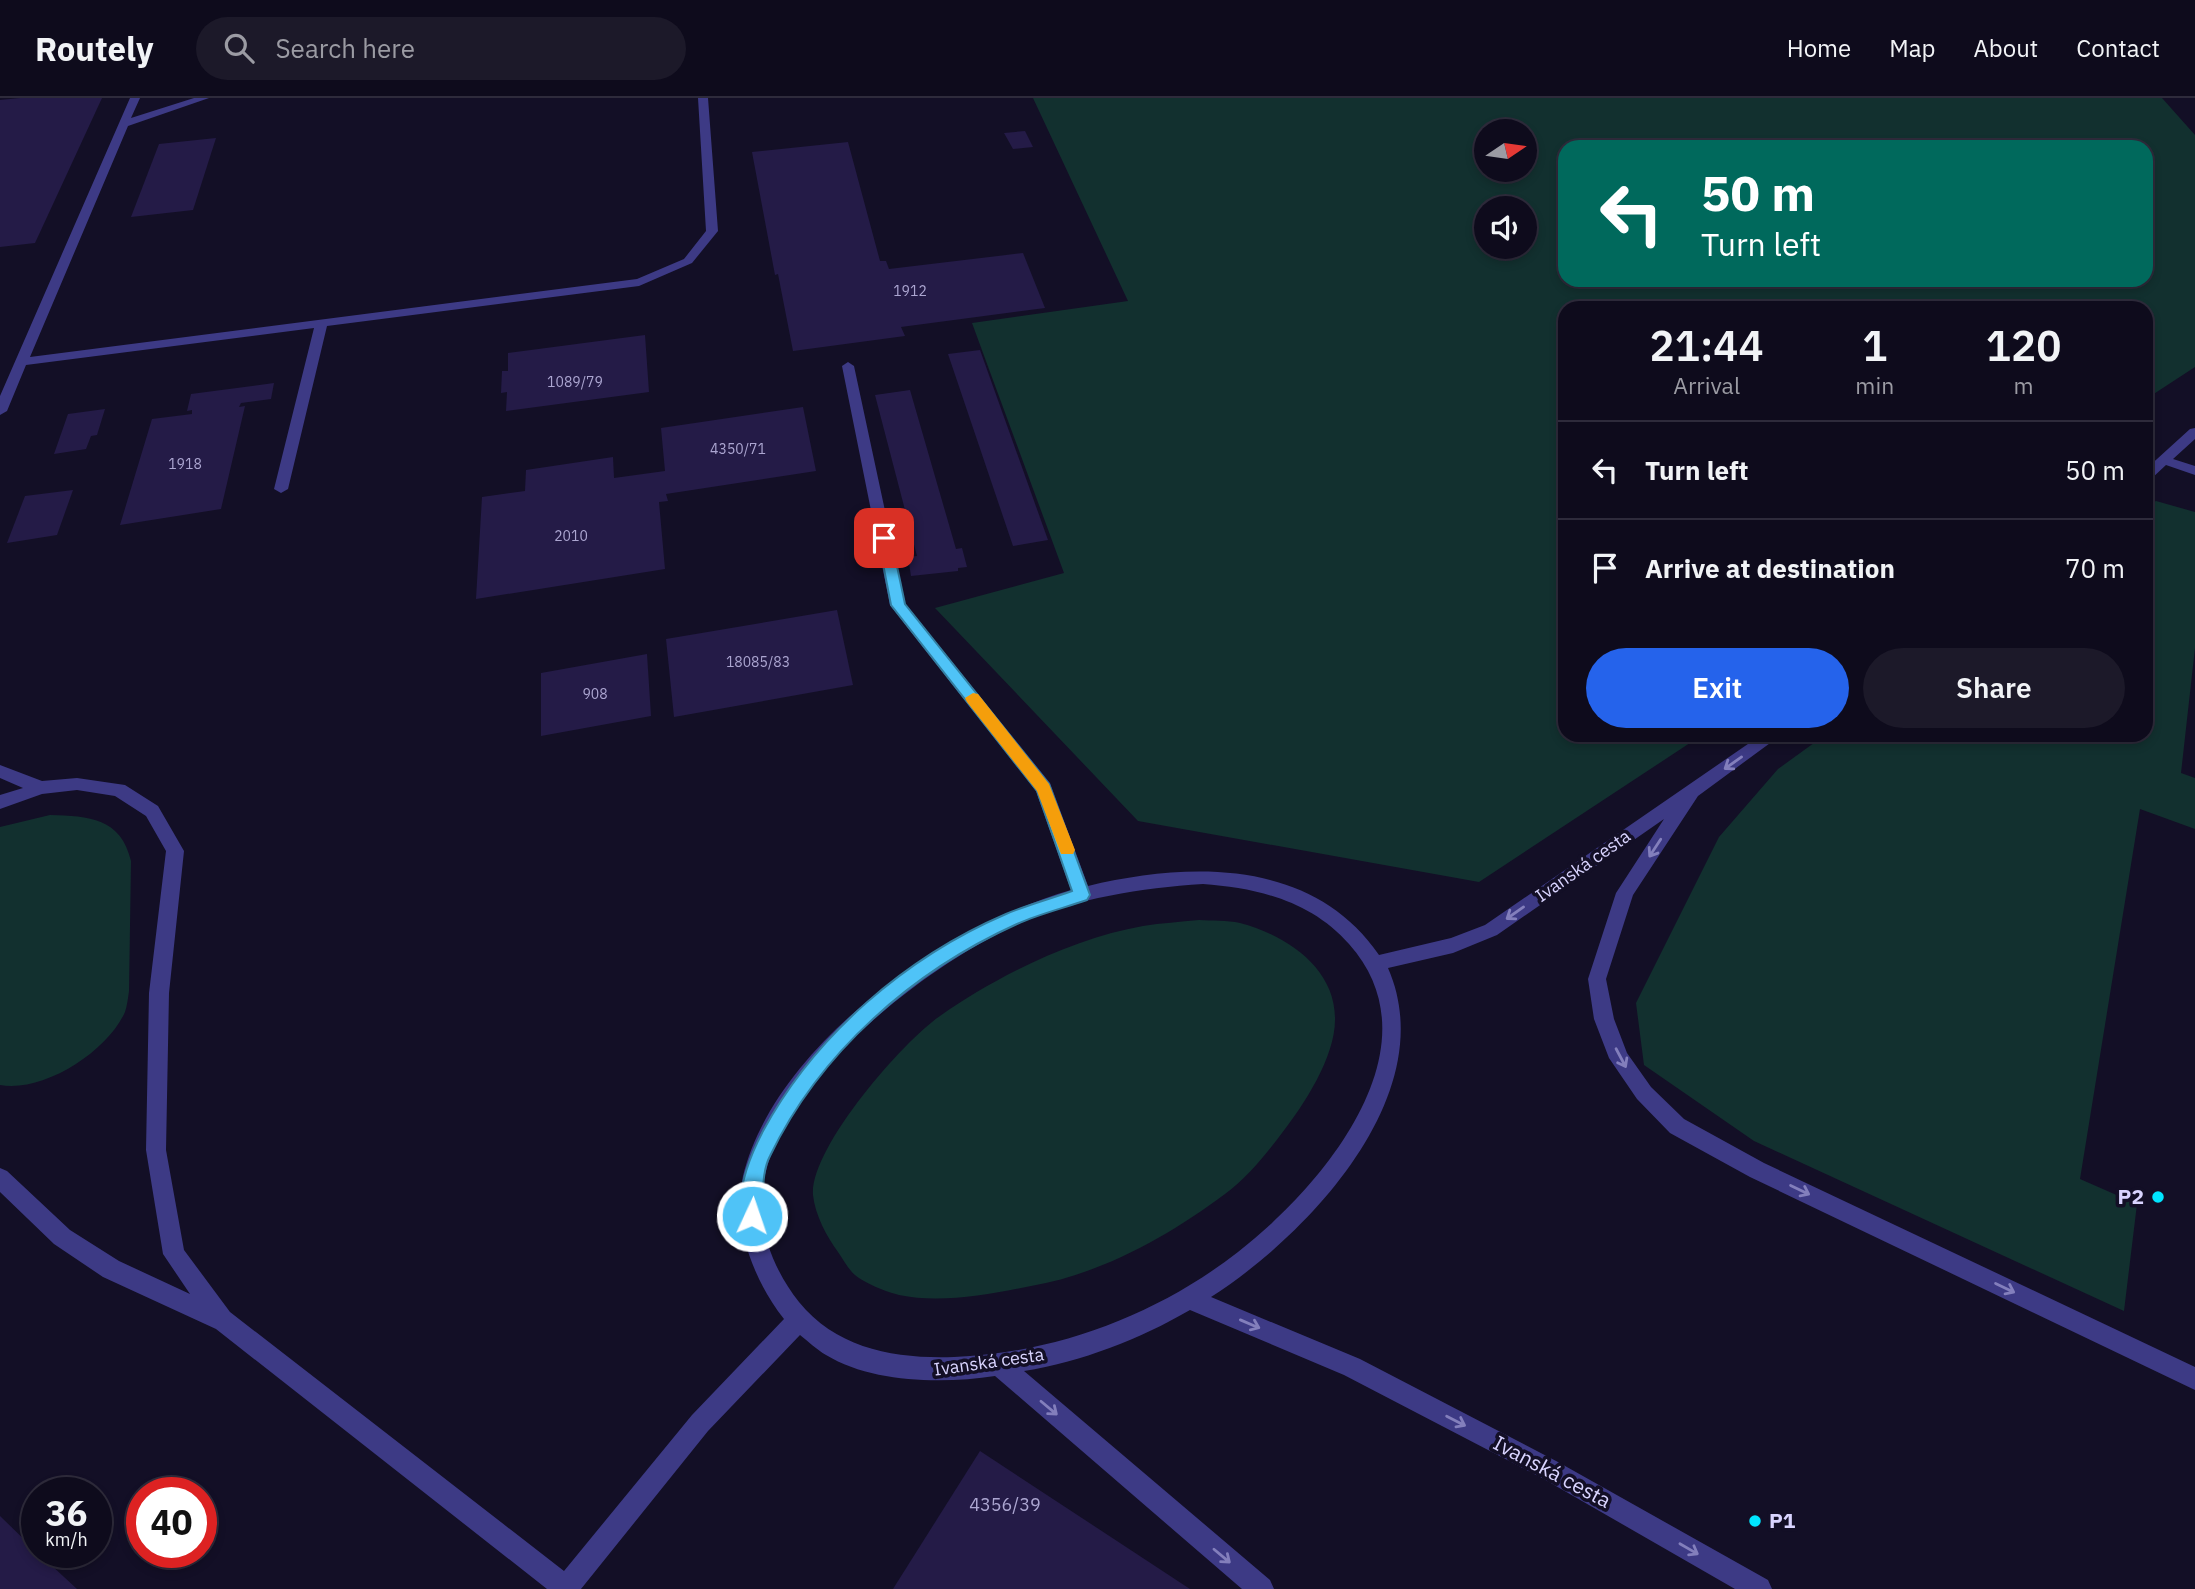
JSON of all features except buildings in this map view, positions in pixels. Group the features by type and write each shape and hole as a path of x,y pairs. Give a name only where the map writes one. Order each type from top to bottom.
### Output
{"street":[{"path":"0,411 135,98"},
{"path":"124,124 204,98"},
{"path":"21,362 639,282 688,261 712,231 703,98"},
{"path":"281,489 322,322"},
{"path":"848,366 898,605 1044,788 1082,895"},
{"path":"2153,470 2195,432"},
{"path":"2164,460 2195,471"},
{"name":"Ivanská cesta","path":"1377,962 1453,945 1491,930 1763,742"},
{"path":"0,771 41,788"},
{"path":"0,802 41,788 77,784 119,790 152,811 175,850 159,993 156,1150 174,1254 222,1321"},
{"path":"1692,791 1625,893 1597,979 1604,1018 1619,1058 1644,1093 1677,1126 1758,1170 2195,1379"},
{"name":"Ivanská cesta","path":"1239,878 1274,887 1309,901 1333,915 1355,935 1377,962 1393,1019 1392,1045 1385,1078 1364,1124 1331,1176 1287,1224 1252,1255 1163,1312 1068,1350 998,1364 929,1371 877,1365 838,1351 799,1320 770,1277 757,1247 751,1194 759,1158 780,1117 813,1070 857,1023 904,981 956,947 1012,919 1082,895 1160,880 1239,878"},
{"path":"0,1178 62,1237 111,1269 222,1321 566,1589 700,1423 799,1320"},
{"name":"Ivanská cesta","path":"1188,1298 1352,1367 1550,1470 1759,1589"},
{"path":"998,1364 1261,1589"}],"green space":[{"path":"1033,98 2162,98 2195,135 2195,367 2153,394 2153,301 1558,301 1558,742 1691,742 1479,882 1138,821 935,608 1064,573 972,323 1128,301"},
{"path":"2156,501 2195,512 2195,648 2181,773 2195,778 2195,829 2140,809 2080,1179 2137,1204 2124,1311 1754,1141 1644,1065 1636,1003 1719,837 1778,769 1815,742 2153,742 2153,502"},
{"path":"50,815 101,822 120,836 126,847 131,861 127,1005 116,1027 104,1041 72,1066 35,1083 0,1085 0,827"},
{"path":"1199,920 1240,923 1257,928 1291,945 1318,970 1333,1001 1334,1034 1317,1080 1291,1122 1248,1173 1203,1210 1157,1238 1108,1263 1057,1280 982,1295 932,1299 894,1294 852,1273 819,1218 813,1195 816,1175 826,1151 842,1125 861,1098 904,1048 940,1016 962,1001 1037,960 1117,932 1150,925"}],"slow traffic":[{"path":"973,698 1044,788 1067,850"}],"place":[{"name":"P2","path":"2158,1197"},
{"name":"P1","path":"1755,1521"}],"route":[{"path":"752,1216 751,1194 759,1158 780,1117 813,1070 857,1023 904,981 956,947 1012,919 1082,895 1044,788 898,605 884,538"}]}
